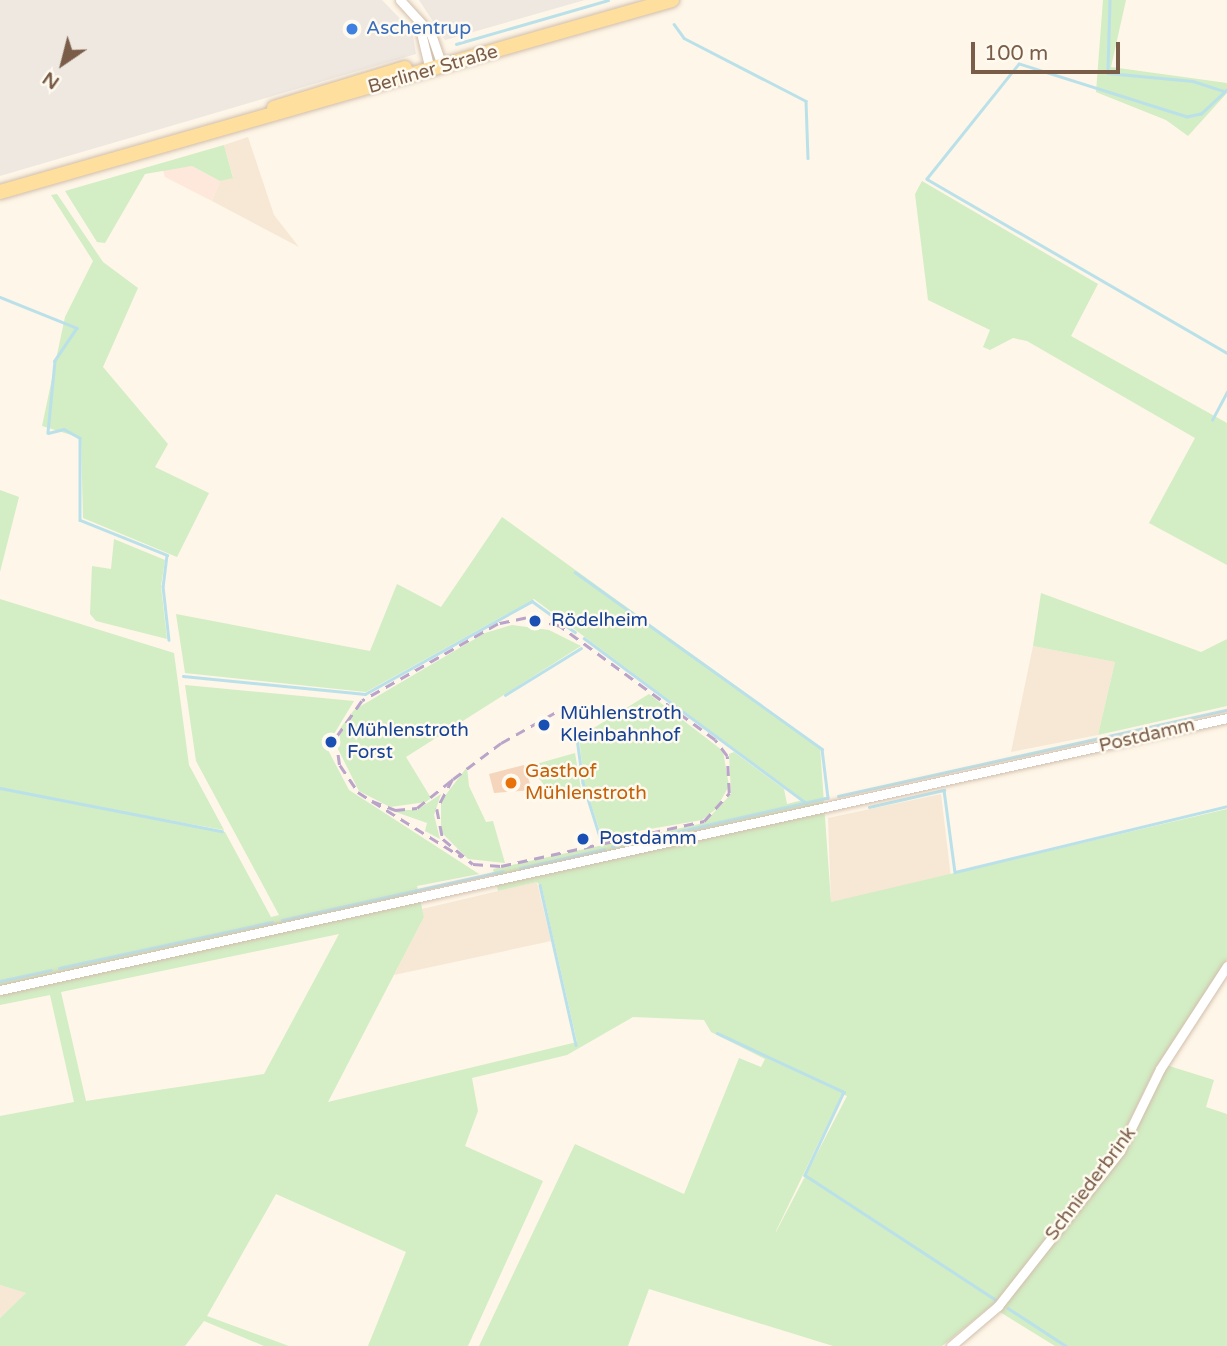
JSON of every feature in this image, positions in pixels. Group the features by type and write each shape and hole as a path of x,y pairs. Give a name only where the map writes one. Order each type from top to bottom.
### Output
{"main road":[{"name":"Berliner Straße","path":"0,192 194,137 641,0"},
{"name":"Berliner Straße","path":"434,64 672,0"}],"street":[{"path":"400,0 416,15 434,64"},
{"name":"Postdamm","path":"0,990 1227,718"},
{"name":"Schniederbrink","path":"951,1346 998,1306 1120,1151 1160,1069 1227,966"}],"shaded area":[{"path":"0,0 382,0 412,31 416,54 0,176"},
{"path":"419,0 585,0 445,40"},
{"path":"248,137 274,215 299,247 212,201 220,181 233,177 224,145"},
{"path":"192,166 220,181 212,201 165,177 163,170"},
{"path":"1033,646 1115,662 1098,735 1011,752"},
{"path":"941,794 951,878 831,902 828,818"},
{"path":"537,882 551,941 394,975 424,917 422,909"},
{"path":"0,1285 26,1293 0,1318"}],"green space":[{"path":"1103,0 1126,0 1111,67 1227,83 1227,93 1188,136 1166,120 1096,92"},
{"path":"224,145 233,178 220,181 192,166 145,174 105,243 97,242 65,191"},
{"path":"922,181 1098,284 1071,336 1227,423 1227,565 1149,523 1195,438 1027,341 1013,338 990,350 983,347 990,330 928,300 915,194"},
{"path":"57,194 103,262 138,288 103,367 168,444 155,467 209,493 177,557 83,518 81,438 42,426 65,317 93,261 51,195"},
{"path":"0,490 19,497 0,572"},
{"path":"502,517 820,747 831,902 1227,809 1227,960 1156,1067 1116,1148 1001,1298 942,1346 833,1346 649,1289 628,1346 479,1346 575,1144 684,1194 739,1058 761,1067 765,1059 711,1032 704,1020 633,1017 567,1055 472,1078 478,1111 465,1146 543,1181 468,1346 368,1346 406,1252 276,1194 207,1316 289,1346 264,1346 204,1321 185,1346 0,1346 0,1318 26,1293 0,1285 0,1116 74,1102 50,995 0,1005 0,599 174,653 189,765 224,830 30,795 225,832 271,917 279,915 196,761 185,685 354,701 334,734 327,736 328,750 349,790 479,874 417,886 424,917 328,1102 577,1042 542,888 537,882 498,891 493,869 704,823 731,794 729,754 734,752 784,789 787,804 803,800 534,599 366,692 185,673 176,614 370,651 397,584 441,607","holes":["339,934 264,1074 86,1101 61,992","842,1094 847,1096 776,1232 776,1231"]},
{"path":"114,539 165,560 161,586 167,639 96,621 90,614 92,566 111,569"},
{"path":"1041,593 1201,652 1227,639 1227,706 1098,735 1115,662 1033,646"},
{"path":"512,625 549,630 581,646 406,757 431,798 426,802 390,807 359,791 338,749 341,727 354,710 485,633"},
{"path":"649,694 723,751 729,786 716,809 702,820 609,836 607,830 600,831 584,783 579,737"},
{"path":"575,753 581,789 553,796 529,766"},
{"path":"467,767 469,786 486,822 493,821 505,863 468,859 441,832 441,801"},
{"path":"441,794 434,815 440,839 425,831 427,823 390,810 417,810"},
{"path":"1166,1065 1214,1080 1206,1107 1227,1114 1227,1346 1055,1346 1000,1312 1122,1154"}],"building":[{"name":"Gasthof Mühlenstroth","path":"524,765 532,790 494,793 489,774"}],"waterway":[{"path":"456,44 608,0"},
{"path":"1110,0 1108,73 1193,81 1224,91"},
{"path":"674,24 684,38 806,101 808,158"},
{"path":"1227,90 1201,114 1187,117 1019,64 927,179 1227,353"},
{"path":"0,297 77,328 55,361 48,433 64,429 80,438 80,520 167,555 163,586 169,640"},
{"path":"1212,420 1227,392"},
{"path":"575,572 822,749 828,798 613,847"},
{"path":"183,676 365,694 532,601 575,632"},
{"path":"584,638 806,803"},
{"path":"505,695 581,648"},
{"path":"838,796 1227,710"},
{"path":"577,738 583,783 600,837"},
{"path":"0,788 222,831"},
{"path":"869,807 944,790 955,872 1227,806"},
{"path":"520,868 604,849"},
{"path":"282,920 503,871"},
{"path":"540,885 576,1045"},
{"path":"59,968 272,922"},
{"path":"0,981 51,970"},
{"path":"717,1033 844,1092 805,1175 996,1300"},
{"path":"1008,1308 1066,1346"}],"railway":[{"path":"372,801 395,810 417,808 453,779 437,809 443,839 473,864 501,866 704,821 729,793 727,756 715,740 559,626 526,618 498,624 362,701 336,738 340,765 358,792 372,801 462,857"},
{"path":"453,779 501,743 556,712"}],"place":[{"name":"Aschentrup","path":"352,29"},
{"name":"Rödelheim","path":"535,621"},
{"name":"Mühlenstroth Kleinbahnhof","path":"544,725"},
{"name":"Mühlenstroth Forst","path":"331,742"},
{"name":"Gasthof Mühlenstroth","path":"511,783"},
{"name":"Postdamm","path":"583,839"}]}
